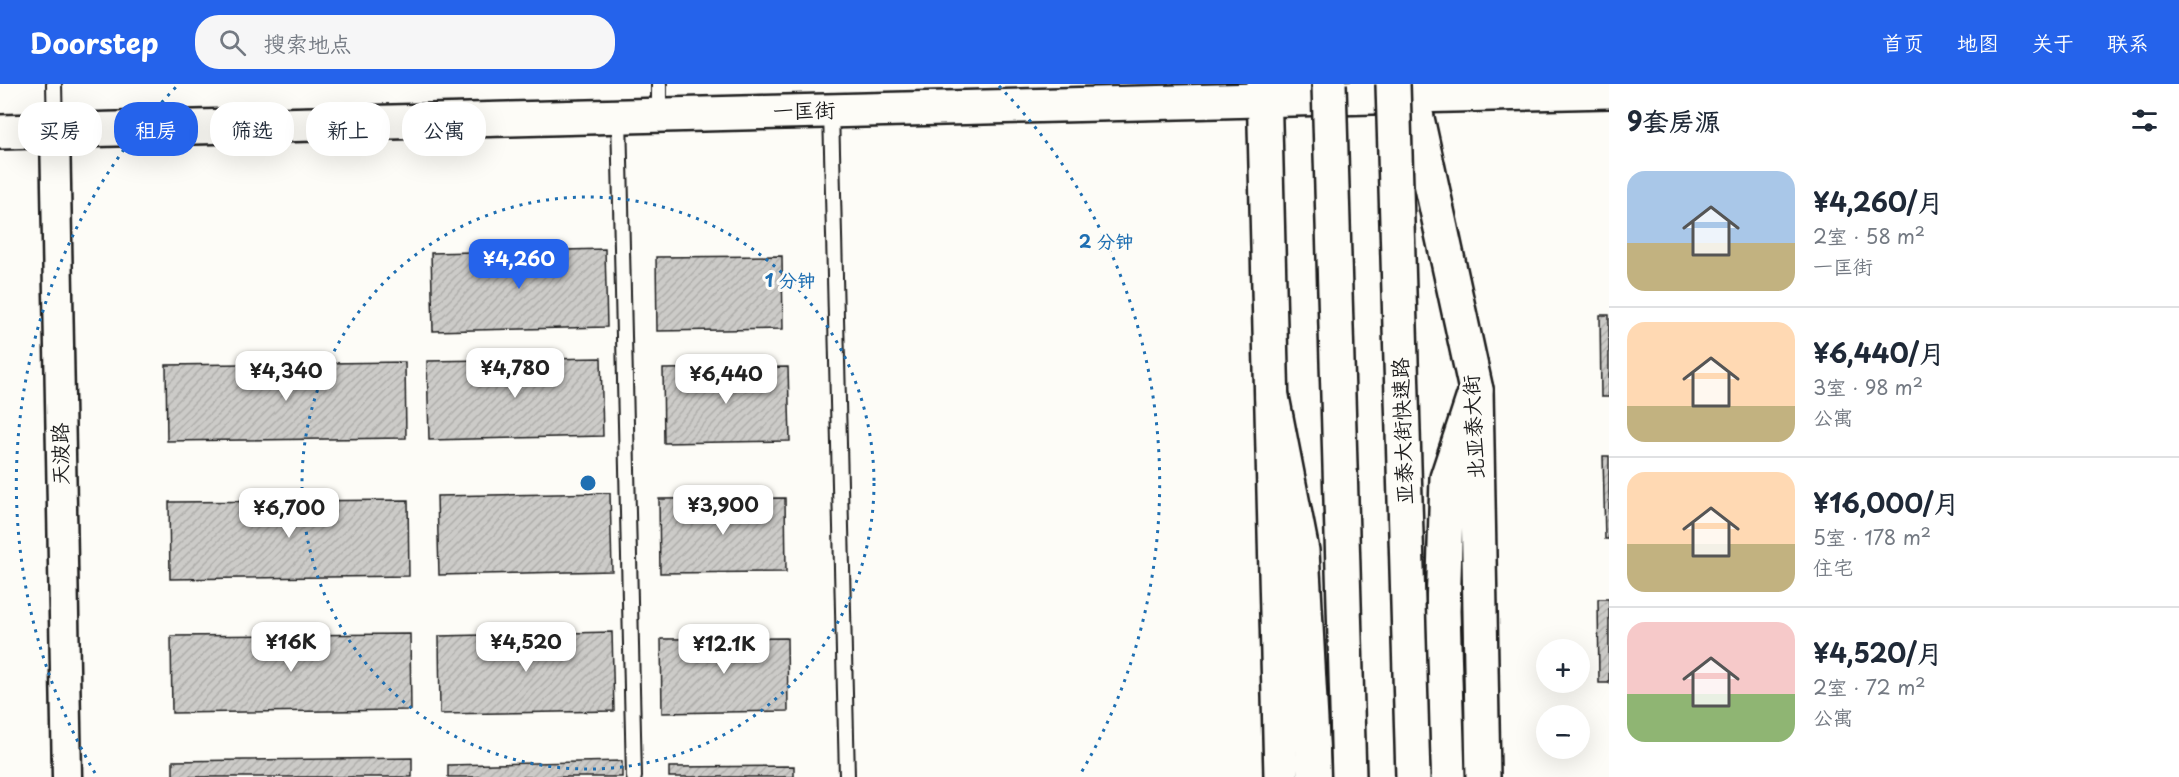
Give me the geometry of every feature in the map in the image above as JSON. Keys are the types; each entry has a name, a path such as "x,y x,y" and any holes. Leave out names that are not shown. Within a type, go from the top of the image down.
{"main road":[{"path":"1329,84 1349,777"},
{"name":"一匡街","path":"102,130 619,115 659,99 831,110 1158,101 1264,92 1406,88 1609,91"},
{"name":"北亚泰大街","path":"1406,88 1476,390 1483,777"},
{"name":"亚泰大街快速路","path":"1406,88 1413,777"},
{"path":"1264,92 1281,777"},
{"name":"一匡街","path":"0,132 18,132"},
{"path":"1448,777 1443,610 1447,478 1476,390"},
{"path":"1272,397 1302,551 1314,777"}],"street":[{"name":"天波路","path":"55,156 67,777"}],"lane":[{"path":"54,84 54,102"},
{"path":"831,110 848,777"},
{"path":"619,115 634,777"}],"building":[{"path":"605,249 607,327 433,331 431,253"},
{"path":"782,256 783,329 657,331 656,257"},
{"path":"1600,315 1609,315 1609,397 1601,397"},
{"path":"601,358 603,436 429,440 427,361"},
{"path":"405,362 406,438 167,441 166,365"},
{"path":"788,367 790,441 664,443 663,369"},
{"path":"1603,456 1609,456 1609,539 1605,539"},
{"path":"610,493 612,571 439,575 437,496"},
{"path":"785,498 786,572 660,573 659,499"},
{"path":"408,500 409,576 170,579 169,502"},
{"path":"1598,599 1609,599 1609,683 1599,683"},
{"path":"612,632 614,711 440,714 439,636"},
{"path":"410,634 411,710 172,713 171,636"},
{"path":"787,638 788,711 662,713 661,639"},
{"path":"412,758 412,777 173,777 173,761"},
{"path":"622,761 622,777 448,777 448,765"},
{"path":"794,766 794,777 669,777 669,767"}]}
